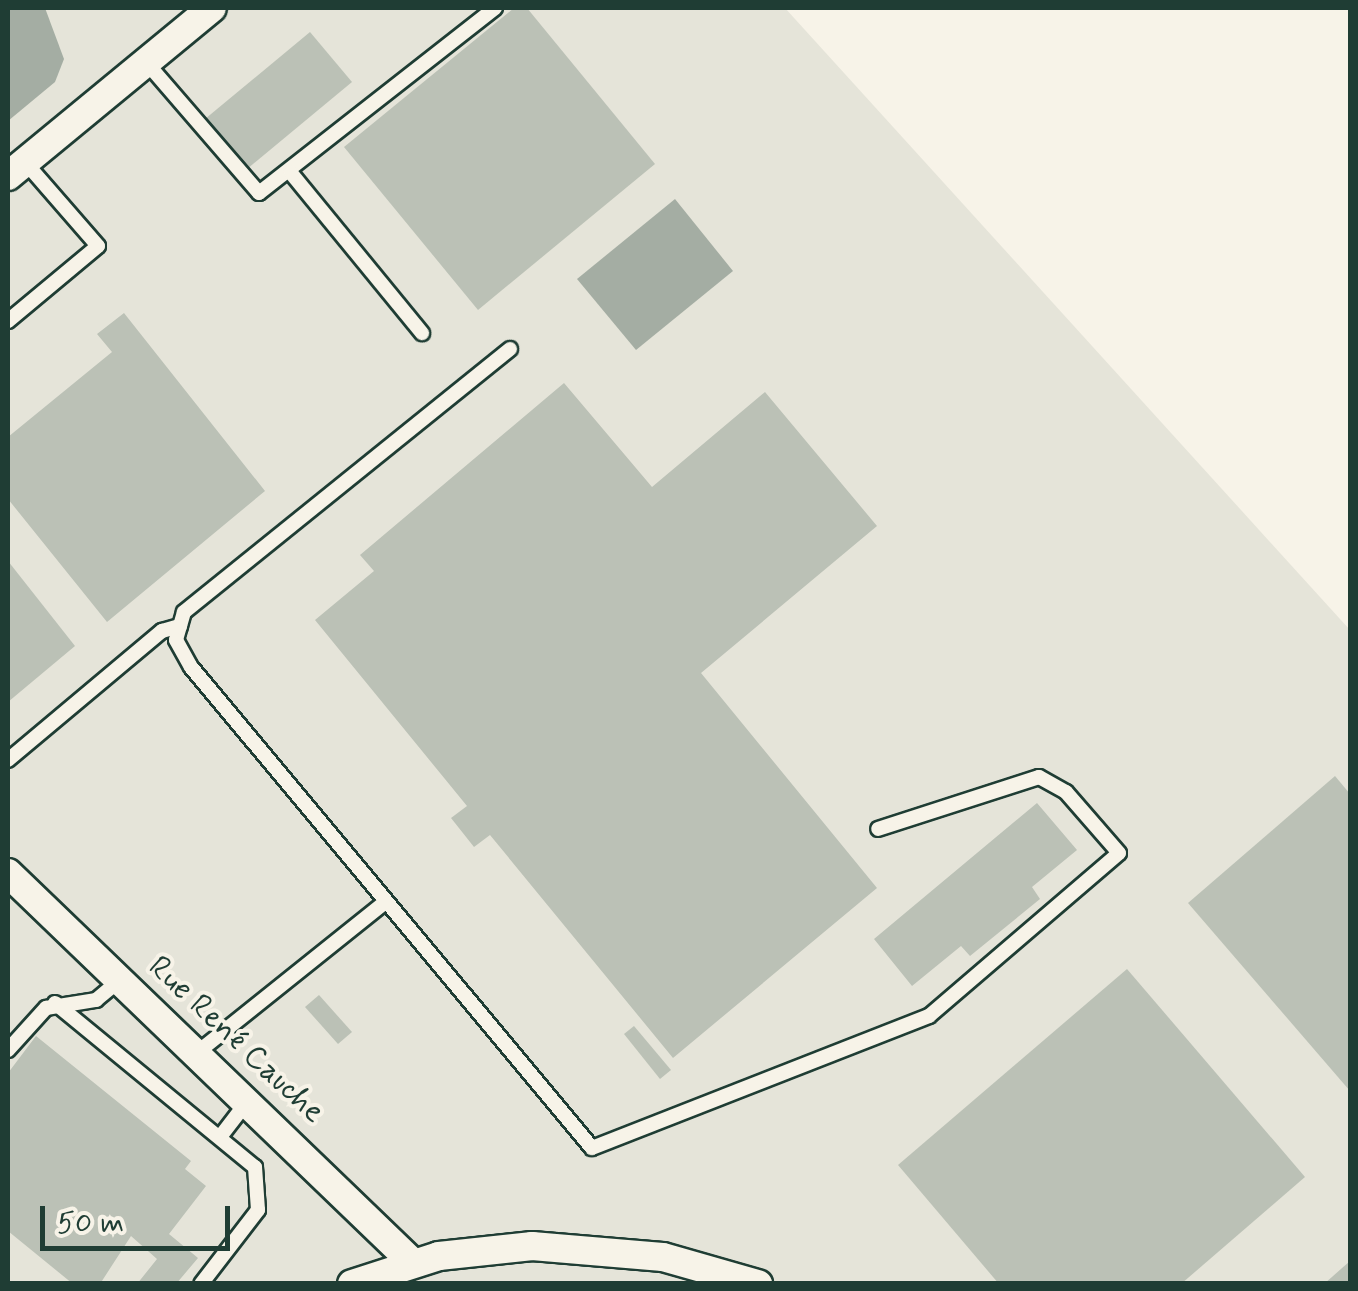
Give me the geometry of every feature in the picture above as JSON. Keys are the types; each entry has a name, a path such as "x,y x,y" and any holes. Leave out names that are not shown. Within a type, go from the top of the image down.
{"street":[{"path":"16,169 212,8"},
{"name":"Rue René Cauche","path":"8,873 250,1100 412,1262"},
{"path":"352,1284 412,1262 505,1248 595,1249 758,1284"}],"lane":[{"path":"146,62 248,188 270,190 495,8"},
{"path":"8,321 98,246 16,169"},
{"path":"291,173 422,333"},
{"path":"510,349 184,612 176,640 190,667 592,1148 930,1016 1120,854 1066,792 1039,776 878,829"},
{"path":"8,760 162,631 180,626"},
{"path":"198,1052 385,902"},
{"path":"8,1050 55,1003 96,1000 120,980"},
{"path":"55,1003 255,1167 262,1199 201,1284"},
{"path":"220,1137 250,1100"}],"shaded area":[{"path":"8,8 785,8 1350,630 1350,1283 8,1284"},
{"path":"8,8 45,8 64,59 55,82 8,121"},
{"path":"675,199 733,271 636,350 577,279"}],"building":[{"path":"514,8 527,8 655,164 478,310 344,147"},
{"path":"310,32 352,82 247,169 205,119"},
{"path":"124,313 265,491 107,622 8,499 8,437 112,352 97,334"},
{"path":"564,383 652,487 765,392 877,526 701,673 877,888 673,1058 490,835 474,847 451,818 467,806 315,620 374,571 360,555"},
{"path":"8,561 75,646 8,702"},
{"path":"1335,776 1350,794 1350,1091 1188,903"},
{"path":"1037,803 1077,850 1032,887 1040,899 970,956 961,946 912,986 874,939"},
{"path":"1127,969 1305,1177 1181,1284 999,1284 898,1165"},
{"path":"319,995 352,1032 338,1044 305,1007"},
{"path":"634,1026 671,1070 660,1079 624,1034"},
{"path":"36,1036 191,1161 185,1169 206,1186 169,1234 198,1258 176,1284 137,1284 157,1259 131,1236 100,1284 73,1284 8,1231 8,1073"},
{"path":"1350,1261 1350,1284 1324,1284"}]}
